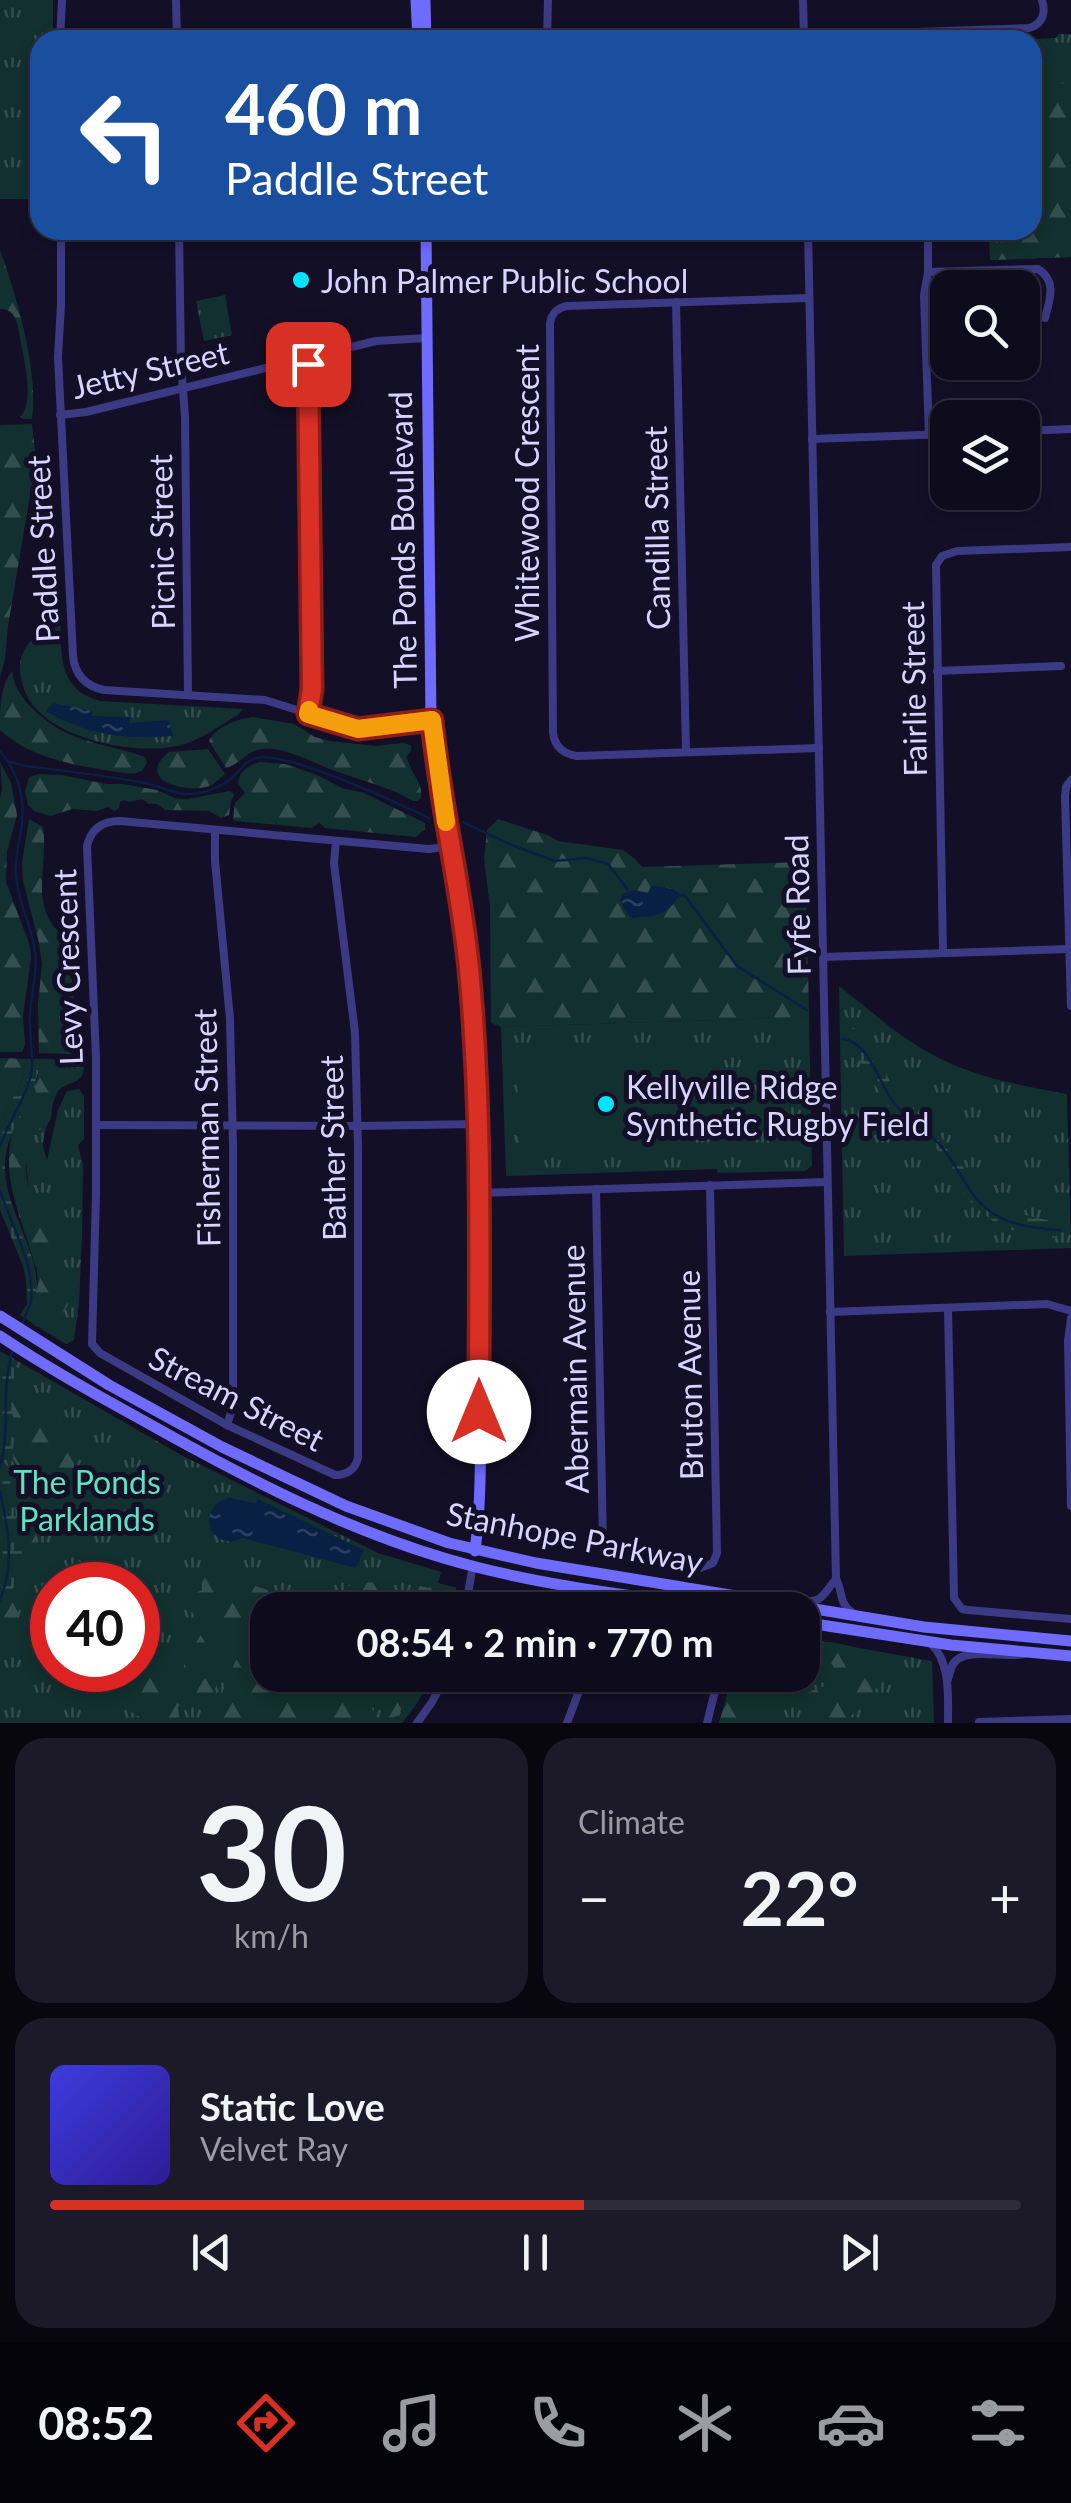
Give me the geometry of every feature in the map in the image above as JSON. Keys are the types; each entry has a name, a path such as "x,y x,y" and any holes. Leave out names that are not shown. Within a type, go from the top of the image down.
{"main road":[{"path":"416,0 418,30"},
{"path":"426,0 426,30"},
{"name":"The Ponds Boulevard","path":"426,240 432,720 436,766 462,903 478,1124 479,1485 475,1551"},
{"name":"Stanhope Parkway","path":"0,1316 109,1385 222,1448 363,1513 475,1551 710,1592"},
{"name":"Stanhope Parkway","path":"0,1336 207,1456 396,1543 473,1566 615,1592"},
{"name":"Stanhope Parkway","path":"820,1610 956,1631 1071,1642"},
{"path":"820,1625 929,1642 1071,1656"}],"street":[{"path":"60,30 62,0"},
{"path":"176,0 177,30"},
{"path":"547,30 548,0"},
{"path":"803,0 804,30"},
{"path":"984,30 1029,28 1039,23 1042,0"},
{"path":"60,415 61,240"},
{"name":"Picnic Street","path":"178,240 188,695"},
{"name":"Fyfe Road","path":"808,240 836,1579"},
{"path":"812,440 929,435 924,295 928,240"},
{"path":"928,272 1038,269 1051,284 1045,318"},
{"name":"Whitewood Crescent","path":"686,752 577,756 560,750 552,733 550,318 556,310 568,306 809,298"},
{"name":"Candilla Street","path":"676,302 686,752"},
{"name":"Jetty Street","path":"60,415 78,414 376,341 427,338"},
{"path":"306,358 310,382 312,670 308,714"},
{"name":"Paddle Street","path":"60,415 73,656 76,670 85,682 104,690 265,700 358,729 432,720"},
{"path":"1040,431 1071,430"},
{"name":"Fairlie Street","path":"943,953 935,571 942,556 956,551 1071,546"},
{"path":"937,670 1061,666"},
{"path":"686,752 818,748"},
{"path":"1071,780 1065,796 1071,1006"},
{"name":"Levy Crescent","path":"92,1344 96,1125 89,838 97,827 114,821 428,849 451,846"},
{"name":"Fisherman Street","path":"215,830 229,1006 233,1126 233,1406 227,1425"},
{"name":"Bather Street","path":"336,841 334,862 354,1015 358,1126 358,1457"},
{"path":"823,957 1068,948"},
{"path":"96,1125 478,1124"},
{"path":"480,1192 828,1182"},
{"name":"Bruton Avenue","path":"605,1548 617,1554 700,1568 716,1559 710,1185"},
{"name":"Abermain Avenue","path":"596,1189 605,1548"},
{"path":"830,1312 1047,1304 1071,1310"},
{"path":"948,1308 954,1592 958,1604 968,1610 1071,1619"},
{"path":"1071,1318 1071,1506"},
{"name":"Stream Street","path":"92,1344 100,1353 158,1388 335,1475 350,1471 358,1457"},
{"name":"The Ponds Boulevard","path":"469,1592 475,1551"},
{"path":"820,1599 828,1594 836,1579 843,1603 863,1617"},
{"path":"929,1642 942,1656 948,1723"},
{"path":"947,1682 951,1667 962,1656 1019,1656 1030,1652"},
{"path":"420,1722 437,1692"},
{"path":"568,1723 579,1692"},
{"path":"707,1723 715,1692"},
{"path":"979,1722 1071,1719"}],"green space":[{"path":"0,0 53,0 53,30 30,30 30,199 0,199"},
{"path":"1058,34 1071,34 1071,257 990,260 989,240 1042,240 1042,39 1056,38"},
{"path":"1042,75 1046,75 1049,84 1071,83 1071,257 990,260 990,249 1009,240 1042,240"},
{"path":"0,250 29,356 32,419 20,417 27,399 27,374 16,319 0,309"},
{"path":"225,295 232,335 204,341 196,301"},
{"path":"32,424 36,460 0,677 0,425"},
{"path":"60,621 65,670 69,680 86,696 100,701 243,709 208,733 177,746 112,745 66,730 32,704 20,671 23,653 32,639"},
{"path":"12,671 23,697 48,722 74,736 145,757 143,769 128,774 76,765 49,758 11,739 0,730 0,722 3,691"},
{"path":"253,717 294,724 330,741 411,745 406,757 420,785 421,798 413,801 281,750 256,750 226,768 209,741 222,727"},
{"path":"208,749 225,774 212,785 179,787 161,778 157,771 169,752"},
{"path":"0,762 11,783 17,815 7,852 6,882 31,958 22,1052 0,1052"},
{"path":"259,762 285,764 364,793 425,823 425,829 416,837 325,828 319,823 312,828 235,821 235,803 245,793 238,783 240,775"},
{"path":"39,774 157,790 175,798 230,791 235,795 229,815 221,818 209,811 165,810 142,799 124,800 115,811 108,807 97,811 72,809 51,816 28,805 25,792 29,777"},
{"path":"29,819 43,827 43,898 52,924 62,935 62,963 72,980 75,1039 74,1052 70,1054 39,1053 42,964 22,863"},
{"path":"498,819 558,841 623,850 642,867 806,862 809,1017 501,1027 491,1023 490,906 484,859 487,830"},
{"path":"839,986 908,1040 949,1063 998,1080 1067,1094 1071,1248 844,1256"},
{"path":"809,1017 812,1166 805,1171 718,1173 717,1169 506,1176 501,1027"},
{"path":"852,1027 865,1049 881,1064 900,1100 941,1137 985,1197 1003,1210 1047,1220 1047,1215 1051,1215 1061,1224 1061,1231 1054,1238 1036,1240 997,1224 967,1198 937,1149 888,1106 845,1037 846,1030"},
{"name":"Kellyville Ridge Synthetic Rugby Field","path":"691,1050 694,1152 520,1158 516,1056"},
{"path":"0,1058 27,1059 21,1083 0,1122"},
{"path":"27,1059 40,1059 38,1073 11,1136 5,1176 35,1269 32,1323 20,1315 27,1304 26,1280 0,1210 0,1122 21,1083"},
{"path":"40,1059 76,1060 84,1065 78,1080 56,1094 43,1145 47,1160 58,1110 67,1091 79,1089 84,1096 84,1139 78,1145 83,1165 79,1303 74,1340 66,1344 32,1323 38,1282 21,1110 38,1077"},
{"path":"40,1059 58,1060 60,1088 53,1098 51,1119 45,1128 34,1132 28,1146 27,1176 35,1206 59,1245 52,1259 57,1270 49,1283 67,1283 70,1298 59,1316 37,1327 32,1323 33,1311 43,1273 35,1266 14,1198 9,1166 13,1128 22,1110 36,1097"},
{"name":"The Ponds Parklands","path":"0,1351 181,1455 378,1553 441,1572 438,1583 456,1588 455,1592 250,1592 250,1692 423,1692 402,1723 0,1723"},
{"path":"2,1353 17,1362 12,1409 14,1463 0,1449"},
{"path":"26,1396 44,1411 77,1423 83,1430 72,1477 53,1487 36,1486 14,1458 10,1404"},
{"path":"0,1458 13,1472 8,1492 15,1507 22,1564 0,1617 3,1550"},
{"path":"15,1479 25,1487 36,1505 35,1562 30,1562 30,1591 0,1648 0,1617 17,1585 23,1560 6,1485"},
{"path":"201,1568 215,1568 227,1584 242,1582 271,1591 291,1592 250,1592 250,1623 227,1659 219,1653 212,1634 189,1609 190,1596 202,1590"},
{"path":"391,1582 392,1586 389,1592 341,1592 363,1583"},
{"path":"437,1583 456,1588 455,1592 416,1590 420,1586 429,1588"},
{"path":"195,1631 203,1639 213,1658 217,1681 213,1696 202,1709 185,1701 178,1707 180,1723 154,1721 134,1713 127,1707 123,1692 160,1692 160,1672 161,1678 177,1680 184,1667 183,1646 188,1632"},
{"path":"250,1639 250,1692 360,1692 378,1723 220,1723 218,1711 225,1686"},
{"path":"820,1641 932,1661 934,1723 719,1723 728,1692 820,1692"},
{"path":"830,1642 865,1653 874,1665 878,1687 844,1720 822,1723 807,1718 799,1709 809,1693 820,1692 820,1688 834,1682 835,1668 825,1651"},
{"path":"369,1692 404,1692 400,1715 391,1718 383,1714"},
{"path":"728,1692 775,1692 762,1723 719,1723"}],"water":[{"path":"53,703 93,711 92,716 130,717 130,723 169,720 173,736 140,737 92,731 46,711"},
{"path":"651,886 671,888 680,895 660,914 632,918 620,899 634,890 648,893"},
{"path":"228,1498 256,1503 258,1499 364,1550 356,1568 243,1538 221,1539 211,1530 210,1515 214,1506"}],"waterway":[{"path":"0,751 12,769 22,798 16,876 36,960 30,1013 30,1078 0,1147"},
{"path":"10,762 140,782 190,794 223,784 253,759 271,758 343,780 429,818"},
{"path":"463,822 555,861 586,858 608,864 628,890"},
{"path":"680,895 685,896 737,966 807,1010"},
{"path":"842,1039 851,1041 866,1055 894,1103 940,1145 983,1206 1016,1223 1060,1230"},
{"path":"0,1190 30,1274 31,1301 22,1324"},
{"path":"0,1467 13,1350"},
{"path":"0,1491 9,1559 0,1600"}],"slow traffic":[{"path":"309,710 308,714 358,729 432,720 446,822"}],"place":[{"name":"John Palmer Public School","path":"301,280"},
{"name":"Kellyville Ridge Synthetic Rugby Field","path":"606,1104"}],"route":[{"path":"308,364 312,698 308,714 358,729 432,720 436,766 462,903 472,1002 480,1158 479,1412"}]}
